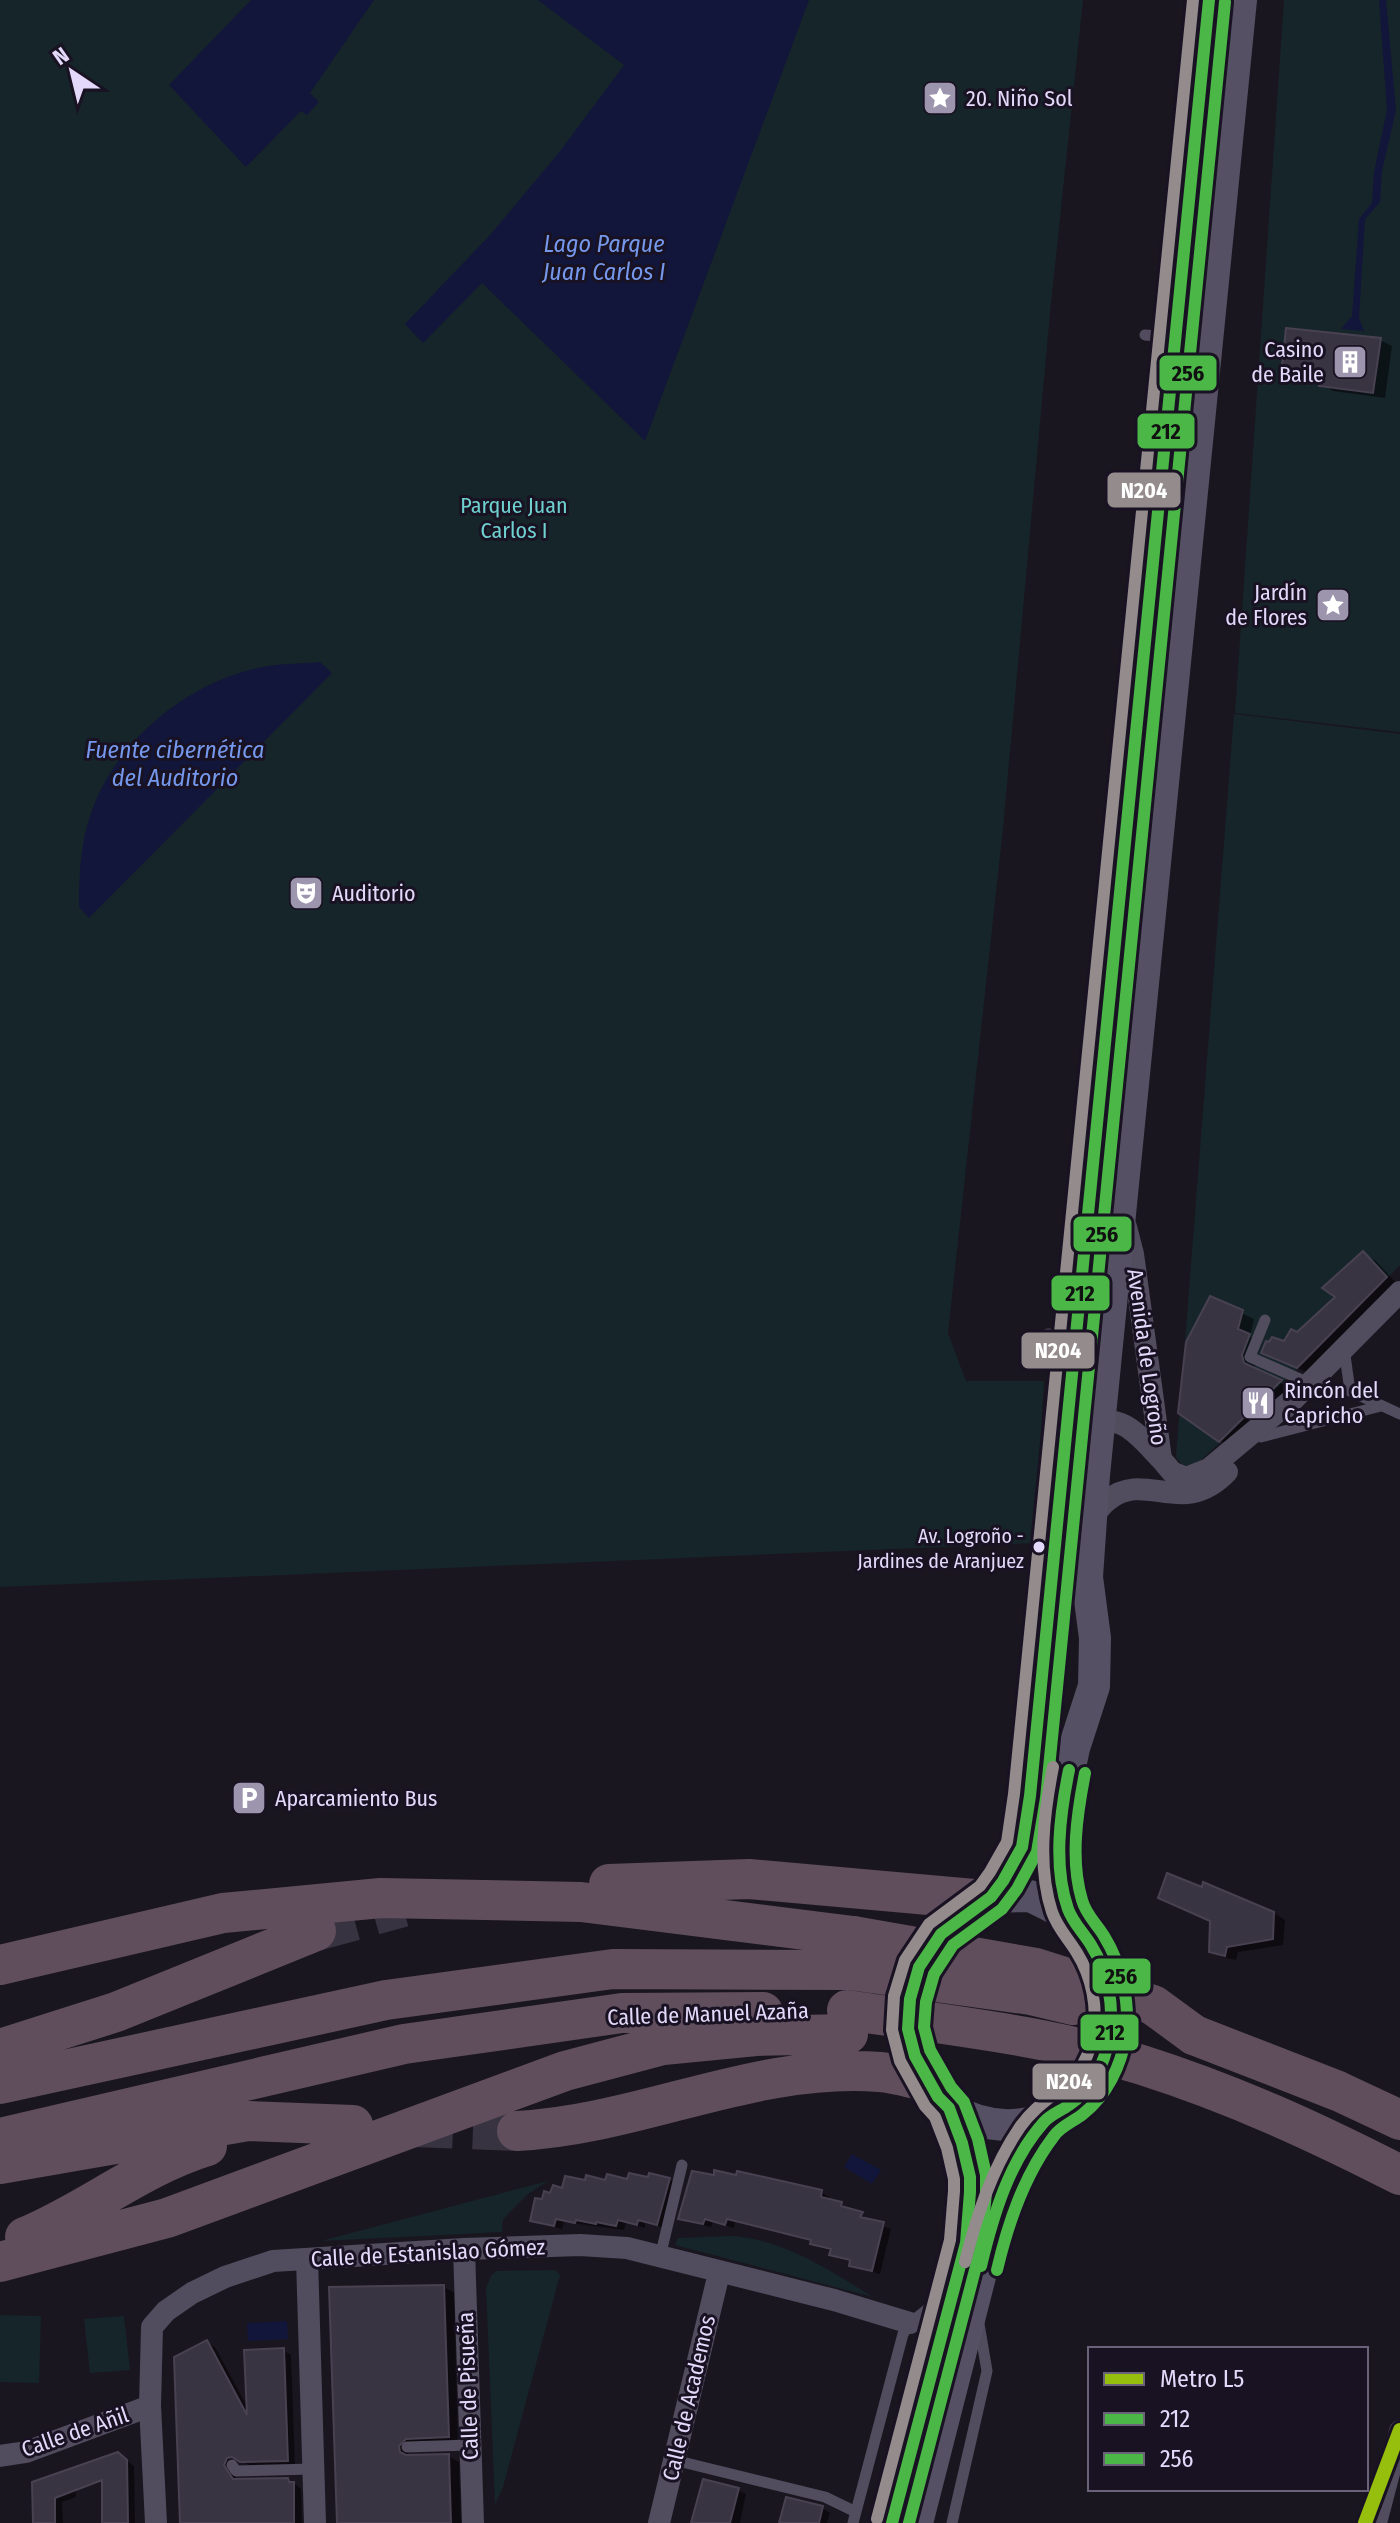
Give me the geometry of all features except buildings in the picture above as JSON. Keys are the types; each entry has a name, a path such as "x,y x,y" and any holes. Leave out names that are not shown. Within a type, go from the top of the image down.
{"highway":[{"path":"609,1884 749,1879 988,1898"},
{"path":"0,1965 223,1913 381,1898 581,1902 851,1953 1036,1968 1153,2005 1194,2035 1338,2091 1400,2120"},
{"path":"0,2049 116,2012 316,1931"},
{"name":"Calle de Manuel Azaña","path":"0,2084 386,2000 613,1969 851,1953"},
{"path":"0,2026 44,2021 106,2007 116,2012"},
{"name":"Calle de Manuel Azaña","path":"0,2138 404,2044 622,2013 848,2022 1022,2035 1139,2064 1250,2102 1400,2175"},
{"path":"0,2262 167,2218 372,2140 579,2067 663,2045 756,2036 848,2022 1132,2084 1240,2122 1400,2192"},
{"path":"517,2131 579,2125 741,2085 794,2076 882,2072 939,2095"},
{"path":"0,2164 248,2121 353,2125"},
{"path":"0,2247 58,2223 131,2179 186,2152 250,2133 308,2123"}],"main road":[{"path":"917,2523 964,2293 970,2177 962,2143 939,2095 915,2056 908,2029 910,1999 919,1967 941,1934 988,1898 1003,1881 1022,1847 1028,1809 1065,1444 1061,1335 1160,336 1209,0"},
{"name":"Avenida de Logroño","path":"1072,1921 1062,1879 1065,1791 1074,1748 1094,1686 1095,1638 1087,1577 1091,1519 1241,0"},
{"path":"939,2095 992,2126 1047,2119 1072,2103 1099,2072 1110,2038 1111,2003 1102,1971 1092,1946 1072,1921 1030,1896 988,1898"},
{"path":"892,2523 964,2293 1003,2190 1047,2119"}],"street":[{"name":"Avenida de Logroño","path":"1122,1207 1133,1254 1161,1459"},
{"path":"1091,1519 1108,1500 1126,1491 1145,1489 1178,1495 1197,1492 1218,1481 1302,1390 1400,1292"},
{"name":"Avenida de Logroño","path":"1100,1420 1115,1419 1139,1436 1172,1472 1186,1478 1209,1469 1302,1390"},
{"path":"1065,1444 1083,1427 1100,1420"},
{"name":"Calle de Estanislao Gómez","path":"156,2523 150,2406 152,2327 166,2311 192,2293 225,2277 273,2261 464,2249 580,2245 627,2248 834,2300 910,2323"},
{"name":"Calle de Pisueña","path":"464,2249 473,2523"},
{"path":"307,2259 315,2523"},
{"name":"Calle de Academos","path":"659,2523 719,2273"},
{"name":"Calle de Añil","path":"0,2456 26,2452 150,2406"},
{"path":"1376,2523 1400,2431"}],"lane":[{"path":"1265,1320 1250,1357 1302,1390"},
{"path":"1344,1348 1350,1391 1400,1414"},
{"path":"1261,1437 1381,1406"},
{"path":"660,2257 682,2165"},
{"path":"674,2460 825,2497 854,2517 899,2345 910,2323 964,2293 987,2371 952,2523"},
{"path":"407,2447 470,2445"},
{"path":"232,2465 236,2471 313,2469"}],"green space":[{"name":"Parque Juan Carlos I","path":"0,0 1083,0 1050,313 1003,828 948,1333 966,1381 1044,1381 1034,1543 0,1587"},
{"path":"1284,0 1400,0 1400,732 1235,713"},
{"path":"1234,714 1400,734 1400,1265 1195,1466 1183,1466 1176,1457"},
{"path":"548,2181 528,2194 503,2219 502,2232 321,2241"},
{"path":"734,2236 789,2250 873,2297 675,2245 678,2238"},
{"path":"555,2270 560,2275 503,2487 495,2504 486,2288 496,2271"},
{"path":"0,2315 41,2316 39,2383 0,2382"},
{"path":"124,2316 130,2370 90,2373 84,2319"}],"water":[{"path":"251,0 374,0 310,93 319,102 307,115 301,111 246,167 169,85"},
{"name":"Lago Parque Juan Carlos I","path":"538,0 809,0 645,441 482,283 423,343 405,324 490,235 561,150 624,65"},
{"path":"1379,0 1386,0 1396,110 1382,171 1380,202 1365,219 1359,318 1364,331 1341,329 1352,316 1359,219 1372,203 1374,172 1387,110"},
{"name":"Fuente cibernética del Auditorio","path":"320,662 332,673 89,918 79,907 81,861 87,827 101,789 134,741 179,703 231,676 266,666"},
{"path":"852,2154 881,2170 872,2184 844,2167"},
{"path":"287,2321 288,2339 248,2341 247,2323"}],"tunnel":[{"path":"316,1931 403,1907"},
{"path":"413,2127 517,2131"}],"metro line":[{"name":"L5","path":"1365,2523 1400,2430"}],"transit line":[{"name":"N204","path":"877,2519 950,2240 954,2191 947,2148 935,2117 925,2106 900,2061 892,2030 894,1996 905,1960 929,1924 980,1886 1007,1842 1193,0"},
{"name":"212","path":"892,2523 966,2243 970,2192 970,2177 962,2143 949,2108 938,2097 915,2056 908,2029 910,1999 919,1967 941,1934 991,1897 1003,1881 1022,1847 1030,1796 1209,0"},
{"name":"256","path":"909,2523 981,2247 986,2192 986,2175 978,2139 964,2102 951,2087 930,2050 924,2027 926,2002 934,1974 953,1945 1002,1909 1017,1889 1037,1852 1046,1798 1225,2"},
{"name":"N204","path":"965,2262 986,2192 1010,2143 1030,2115 1073,2078 1088,2053 1093,2035 1095,2014 1090,1982 1082,1962 1054,1918 1047,1894 1043,1858 1053,1767"},
{"name":"212","path":"981,2266 997,2209 1021,2154 1044,2122 1077,2099 1090,2084 1100,2067 1109,2038 1111,2014 1106,1978 1097,1955 1070,1914 1063,1892 1059,1858 1069,1770"},
{"name":"256","path":"997,2270 1012,2217 1034,2167 1057,2133 1092,2106 1106,2089 1117,2069 1126,2036 1126,1997 1120,1971 1110,1947 1086,1910 1078,1885 1076,1837 1085,1773"}],"place":[{"name":"20. Niño Sol","path":"940,98"},
{"name":"Casino de Baile","path":"1350,362"},
{"name":"Jardín de Flores","path":"1333,605"},
{"name":"Auditorio","path":"306,893"},
{"name":"Rincón del Capricho","path":"1258,1403"},
{"name":"Av. Logroño - Jardines de Aranjuez","path":"1039,1547"},
{"name":"Aparcamiento Bus","path":"249,1798"}]}
